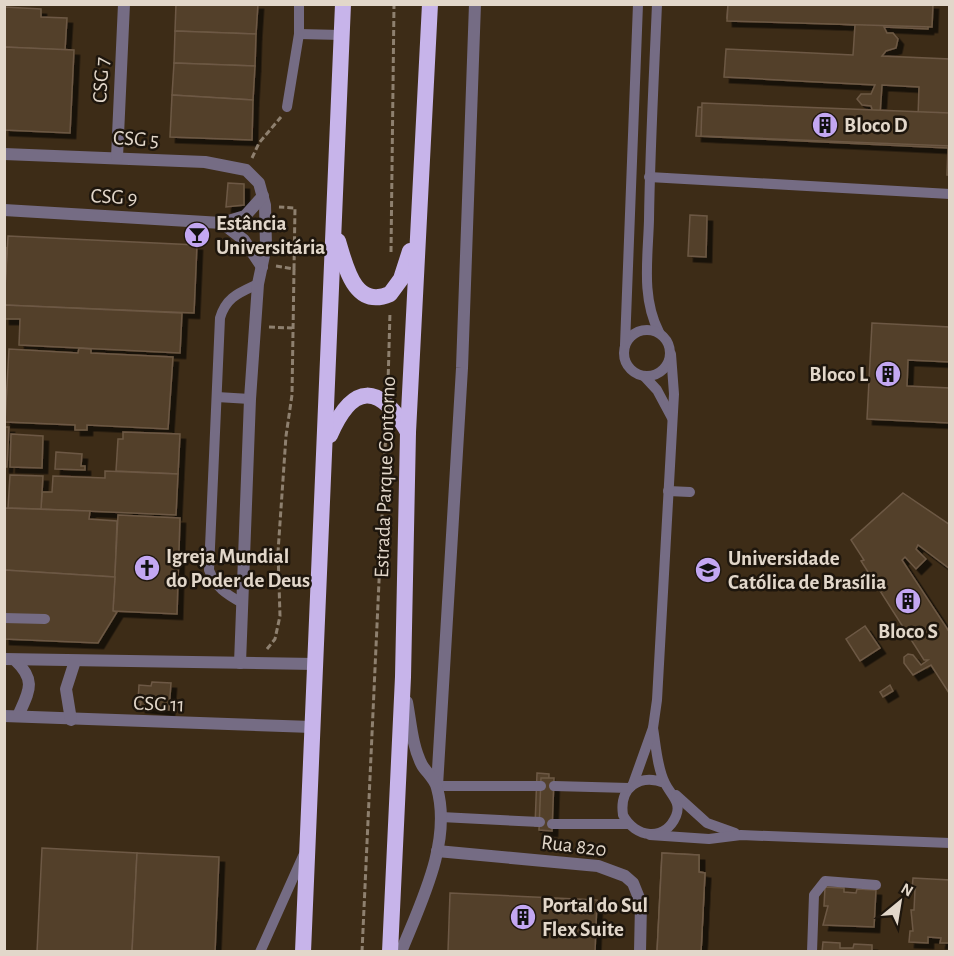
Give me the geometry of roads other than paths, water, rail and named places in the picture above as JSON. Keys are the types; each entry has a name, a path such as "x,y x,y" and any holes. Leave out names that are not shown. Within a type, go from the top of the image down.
{"highway":[{"path":"303,951 343,4"},
{"name":"Estrada Parque Contorno","path":"390,951 403,677 408,432 430,4"},
{"path":"334,229 349,275 359,292 370,298 390,294 401,279 417,231"},
{"path":"325,446 340,412 353,400 364,396 375,396 387,403 408,432"}],"street":[{"name":"CSG 7","path":"117,158 124,4"},
{"path":"401,951 437,851 441,818 437,786 462,368 475,4"},
{"name":"CSG 5","path":"4,154 205,162 246,170 262,195"},
{"path":"240,663 250,399 258,284 262,263 262,195"},
{"name":"CSG 9","path":"4,210 222,223 245,216 262,195"},
{"path":"222,223 244,240 262,263"},
{"path":"10,659 315,664"},
{"path":"10,659 27,671 30,679 18,716"},
{"path":"71,720 66,689 75,661"},
{"path":"403,677 414,743 422,764 437,786"},
{"name":"CSG 11","path":"4,716 312,727"},
{"name":"Rua 820","path":"437,851 597,866 626,876 633,883 641,903 640,951"}],"lane":[{"path":"287,107 299,34 299,4"},
{"path":"638,4 624,359 632,370 644,376 657,390 672,418"},
{"path":"657,4 649,177 648,304 659,332 668,341 671,354 672,418 653,728 665,783 707,823 741,835"},
{"path":"299,34 341,35"},
{"path":"649,177 945,194 950,202"},
{"path":"242,603 222,592 214,582 209,570 217,397 223,307 231,297 258,284"},
{"path":"625,345 633,334 645,329 659,332"},
{"path":"644,376 657,374 667,366 671,354"},
{"path":"217,397 250,399"},
{"path":"668,491 690,492"},
{"path":"4,618 45,619"},
{"path":"653,728 621,806 628,824 637,832 709,839 741,835 950,843"},
{"path":"554,786 631,786 643,779 654,779 665,783"},
{"path":"437,786 541,786"},
{"path":"650,835 668,829 677,814 675,795"},
{"path":"441,818 540,822"},
{"path":"552,824 628,824"},
{"path":"260,951 307,847"},
{"path":"812,951 814,895 818,887 825,881 876,885"}],"place":[{"name":"Bloco D","path":"825,125"},
{"name":"Estância Universitária","path":"197,235"},
{"name":"Bloco L","path":"888,374"},
{"name":"Igreja Mundial do Poder de Deus","path":"147,568"},
{"name":"Universidade Católica de Brasília","path":"708,570"},
{"name":"Bloco S","path":"908,601"},
{"name":"Portal do Sul Flex Suite","path":"523,917"}]}
